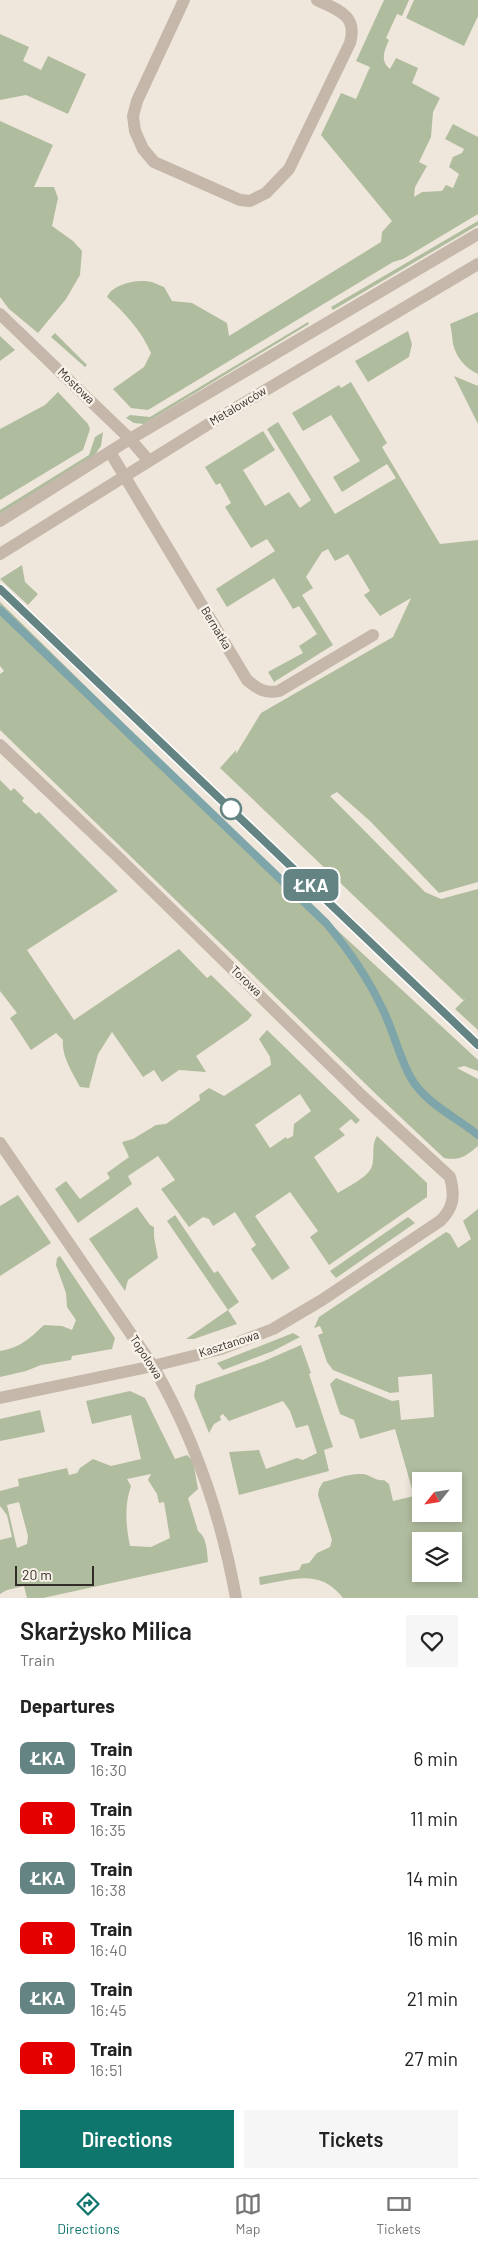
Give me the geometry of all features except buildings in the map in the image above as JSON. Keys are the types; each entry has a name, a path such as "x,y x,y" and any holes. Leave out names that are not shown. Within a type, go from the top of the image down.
{"street":[{"path":"184,0 137,101 133,116 135,131 143,149 154,162 240,200 250,201 273,188 289,170 354,32 349,18 339,10 317,0"},
{"name":"Metalowców","path":"0,521 130,439 478,234"},
{"name":"Metalowców","path":"0,554 149,461 478,264"},
{"name":"Mostowa","path":"0,314 130,439 149,461"},
{"name":"Bernatka","path":"110,452 247,680 257,688 268,693 279,691 373,635"},
{"name":"Torowa","path":"0,745 118,857 361,1095 450,1177 454,1191 453,1202 447,1215 432,1226"},
{"name":"Topolowa","path":"0,1142 153,1366 168,1394 195,1448 212,1495 231,1568 236,1598"},
{"name":"Kasztanowa","path":"0,1398 153,1366 221,1349 273,1330 322,1300 432,1226"}],"green space":[{"path":"384,0 409,0 402,16 397,14 386,38 389,40 384,52 385,63 390,69 396,58 418,68 412,83 440,98 433,112 431,137 419,162 427,166 415,187 414,197 422,192 442,191 446,185 453,188 459,174 449,167 453,157 462,153 464,149 445,139 453,124 478,137 478,214 403,259 393,262 148,410 131,408 113,389 144,367 151,353 132,322 107,297 113,289 135,281 147,281 157,284 164,287 172,301 192,303 227,323 229,336 381,242 382,232 392,221 321,135 341,93 356,99 370,67 356,61"},
{"path":"414,0 478,0 478,16 464,46 406,18"},
{"path":"0,34 29,47 23,61 41,70 48,56 86,74 68,114 26,95 0,100"},
{"path":"0,121 53,145 34,187 54,187 58,198 52,226 73,241 82,251 80,275 66,299 38,333 9,309 0,297"},
{"path":"478,221 478,225 333,310 331,307"},
{"path":"478,312 478,374 466,366 456,353 450,324"},
{"path":"308,322 309,324 144,424 134,423 126,418 130,415 150,417"},
{"path":"408,331 412,344 409,357 368,382 355,361"},
{"path":"55,333 87,365 85,367 51,337"},
{"path":"0,336 15,350 0,361"},
{"path":"454,376 478,386 478,424"},
{"path":"351,382 387,443 382,447 440,544 478,540 478,882 439,893 370,821 337,792 330,796 425,892 441,899 478,889 478,1030 455,1009 465,999 463,1000 220,768 236,750 236,754 261,713 393,637 411,598 380,616 364,595 370,591 348,554 335,561 328,549 322,552 306,577 313,588 302,595 333,645 274,682 268,672 303,653 299,646 317,634 299,606 293,609 274,578 227,607 216,589 275,551 267,539 251,548 225,507 231,503 220,483 216,485 205,467 263,431 275,450 243,470 265,506 289,492 300,508 311,500 267,429 278,422 335,514 396,478 387,464 342,492 333,477 360,461 331,415 303,431 292,413 339,385 341,388"},
{"path":"58,392 88,424 90,429 83,450 0,500 0,429 45,405"},
{"path":"103,432 101,446 94,456 0,514 0,510 89,455 95,437"},
{"path":"22,565 25,582 38,594 28,605 0,579"},
{"path":"0,602 286,883 478,1060 478,1071 464,1066 457,1068 478,1079 478,1146 470,1153 454,1159 444,1158 0,730 0,674 4,671 0,666"},
{"path":"0,780 11,791 14,788 24,798 22,801 36,814 39,812 118,891 27,950 74,1020 179,949 207,978 211,975 252,1015 248,1020 196,1056 206,1072 179,1070 162,1082 154,1070 143,1077 112,1032 98,1054 89,1088 80,1087 66,1058 63,1040 56,1033 31,1050 10,1018 17,1013 0,991"},
{"path":"267,1030 360,1120 356,1124 351,1119 339,1129 345,1135 314,1157 338,1193 362,1178 370,1170 373,1162 374,1143 377,1136 427,1183 427,1197 329,1265 310,1237 318,1231 290,1192 255,1216 290,1268 272,1280 251,1249 256,1245 235,1212 213,1226 209,1219 203,1217 189,1227 161,1189 175,1180 158,1156 128,1176 132,1184 78,1223 55,1189 66,1181 80,1199 110,1178 107,1173 129,1157 122,1142 133,1139 156,1125 166,1124 200,1100 199,1095 209,1088 224,1096 271,1065 270,1057 259,1039","holes":["300,1094 311,1111 294,1124 293,1136 287,1139 286,1137 270,1148 255,1125"]},
{"path":"18,1195 51,1243 0,1276 0,1206"},
{"path":"137,1207 150,1225 154,1227 158,1258 128,1280 125,1291 89,1239"},
{"path":"478,1209 478,1598 343,1598 325,1583 305,1578 260,1585 259,1577 299,1570 302,1564 309,1563 317,1553 330,1547 332,1540 318,1495 323,1482 348,1475 365,1474 378,1480 384,1480 389,1484 393,1501 412,1496 412,1522 462,1522 462,1472 412,1472 412,1489 395,1429 360,1439 354,1420 340,1414 330,1384 336,1378 392,1401 399,1400 401,1420 434,1417 432,1374 398,1377 399,1392 390,1393 333,1370 327,1362 318,1335 323,1333 320,1326 314,1328 319,1317 446,1232 450,1234 458,1248 471,1239 463,1221"},
{"path":"175,1215 214,1273 218,1271 239,1302 228,1310 167,1221"},
{"path":"408,1217 415,1223 336,1278 330,1271"},
{"path":"60,1256 115,1338 112,1349 72,1356 71,1360 41,1365 26,1371 0,1377 0,1351 19,1345 44,1325 62,1326 72,1330 76,1320 67,1307 66,1293 56,1265 57,1258"},
{"path":"228,1310 237,1324 194,1339 186,1339"},
{"path":"293,1333 300,1337 273,1351 223,1370 217,1363"},
{"path":"301,1345 333,1447 324,1450 329,1471 239,1495 229,1452 259,1450 266,1469 297,1458 303,1460 317,1453 308,1425 296,1428 290,1411 283,1401 229,1421 223,1414 220,1416 221,1420 214,1424 209,1433 194,1396 196,1385 262,1362"},
{"path":"130,1391 145,1398 175,1459 187,1455 193,1461 198,1489 188,1498 198,1531 205,1541 208,1562 43,1598 27,1598 24,1586 7,1590 0,1594 0,1540 12,1537 7,1515 0,1506 0,1491 19,1486 18,1479 67,1468 69,1475 77,1473 80,1468 93,1459 111,1466 141,1459 131,1415 92,1424 86,1401","holes":["151,1474 148,1480 157,1494 159,1503 164,1502 170,1538 151,1547 130,1546 126,1516 131,1486 127,1479","19,1502 28,1536 27,1544 17,1548 7,1505"]},
{"path":"40,1410 45,1432 0,1441 0,1419"}],"waterway":[{"path":"0,610 326,923 350,954 371,987 387,1018 407,1070 417,1087 424,1095 478,1135"}],"railway":[{"path":"0,589 478,1045"}],"train":[{"name":"ŁKA","path":"0,589 478,1045"}]}
